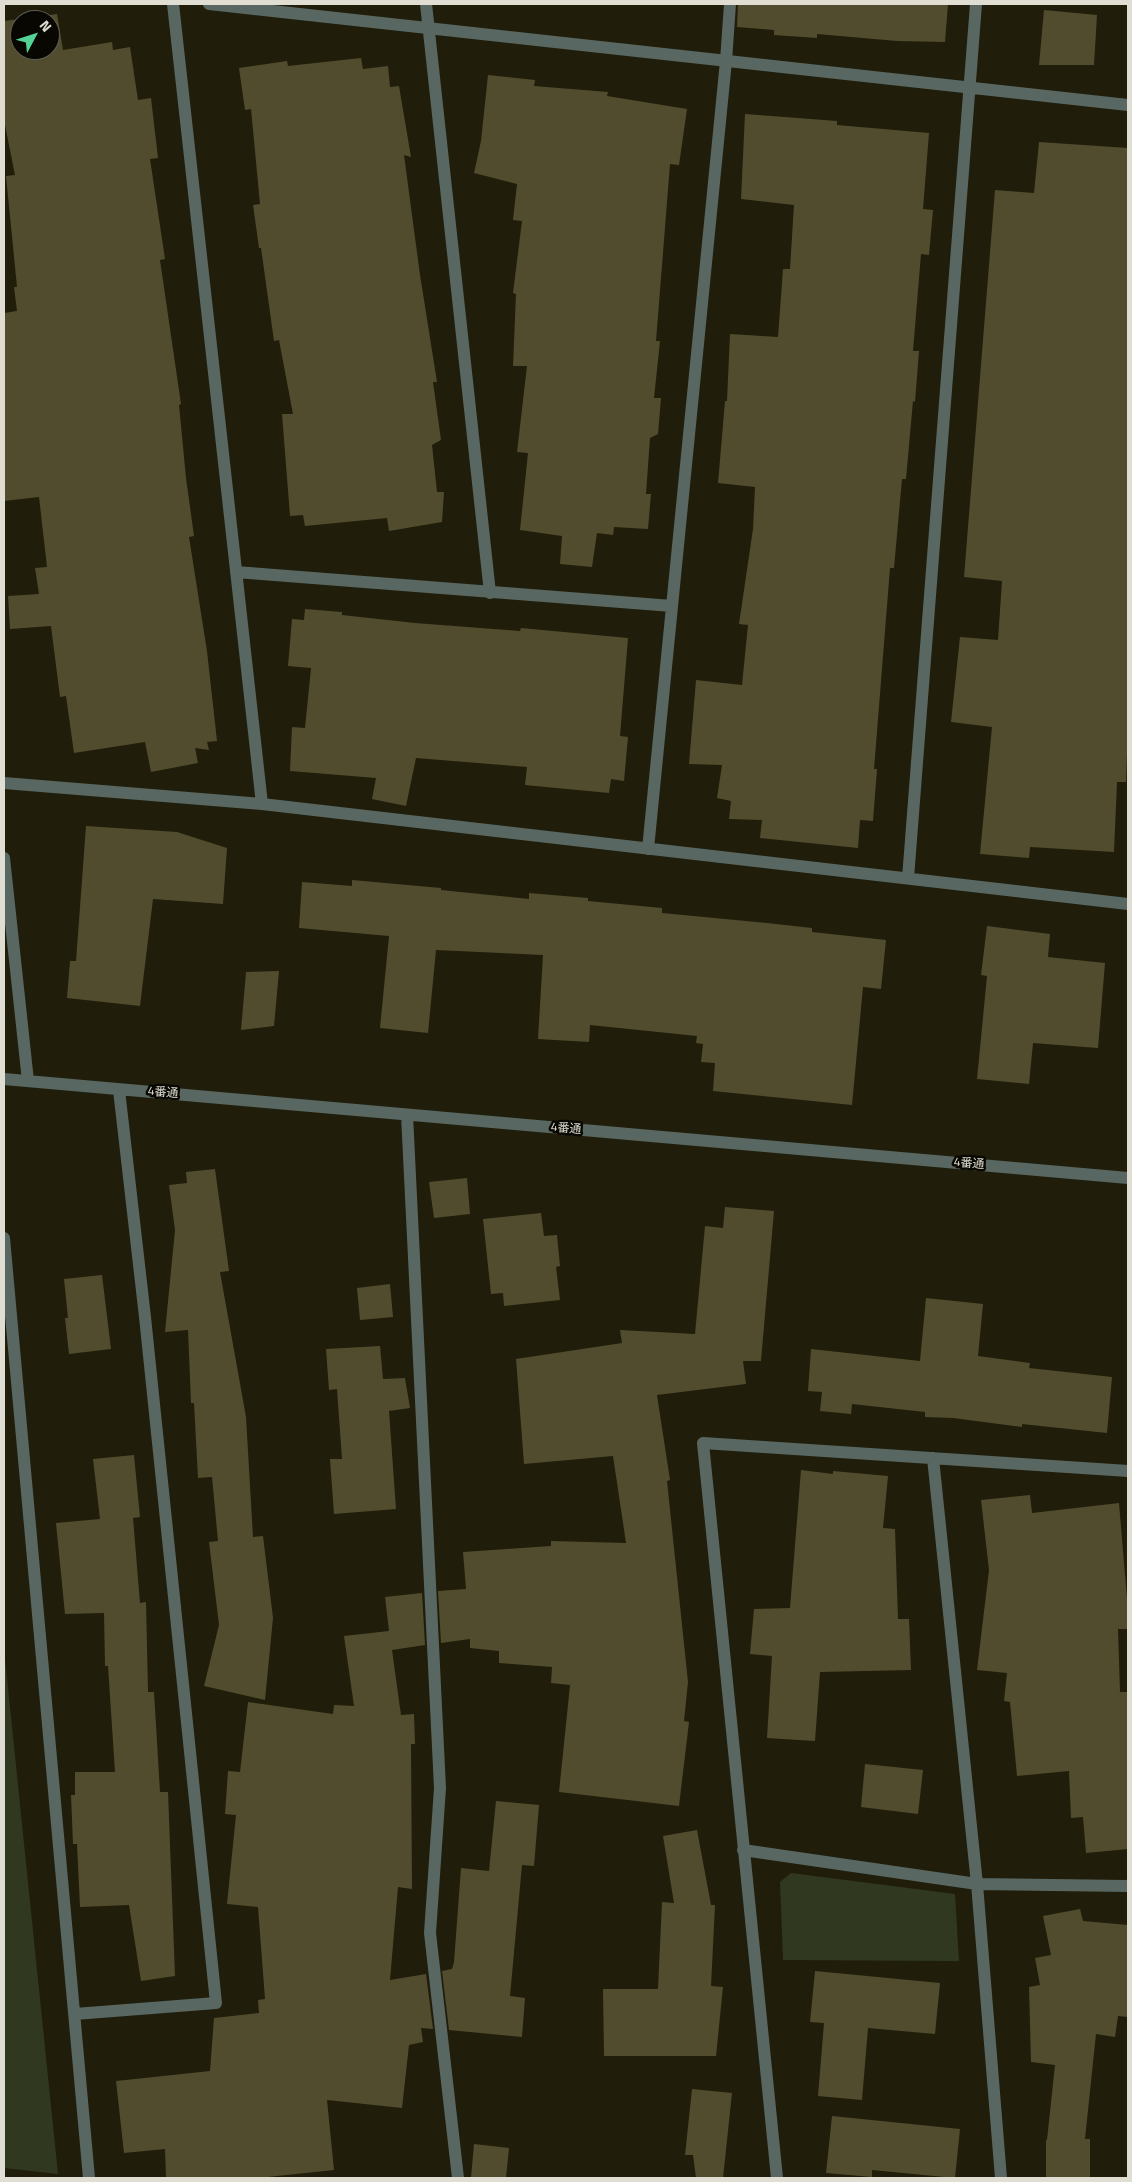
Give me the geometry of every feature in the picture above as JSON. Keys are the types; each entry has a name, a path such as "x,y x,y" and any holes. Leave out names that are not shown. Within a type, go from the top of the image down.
{"street":[{"path":"173,4 262,804"},
{"path":"209,4 1128,105"},
{"path":"426,4 490,593"},
{"path":"648,849 726,61 730,4"},
{"path":"908,878 976,4"},
{"path":"236,572 672,606"},
{"path":"4,783 262,804 1128,904"},
{"path":"4,858 28,1082"},
{"name":"4番通","path":"4,1079 1128,1178"},
{"path":"75,2014 216,2004 145,1317 119,1090"},
{"path":"407,1115 440,1788 430,1933 458,2178"},
{"path":"4,1238 89,2178"},
{"path":"777,2178 703,1443 1128,1471"},
{"path":"933,1458 977,1884 1001,2178"},
{"path":"743,1850 977,1884 1128,1886"}],"green space":[{"path":"4,1649 58,2174 4,2168"},
{"path":"791,1873 955,1894 959,1961 783,1960 780,1882"}],"building":[{"path":"738,4 948,4 945,42 897,41 817,34 817,38 774,35 774,30 737,27"},
{"path":"1044,10 1097,15 1094,65 1039,65"},
{"path":"10,20 10,60 60,60 60,32 63,50 112,42 113,50 130,47 138,100 151,98 158,158 150,159 165,259 160,260 181,404 179,405 186,478 194,536 189,537 207,651 217,741 207,742 209,750 195,748 198,763 151,772 145,742 74,753 66,696 60,697 51,626 10,629 8,596 39,594 35,568 47,567 39,497 4,501 4,313 17,311 14,287 17,287 6,176 15,175 4,120 4,21"},
{"path":"361,58 363,69 388,66 390,87 399,86 411,157 404,155 437,382 433,382 441,440 432,445 437,492 444,492 442,522 389,531 387,518 305,526 303,515 290,516 282,414 293,414 279,340 274,341 261,248 259,248 253,205 260,204 251,109 245,110 239,68 287,61 288,66"},
{"path":"488,75 535,80 534,86 608,92 607,96 687,109 679,165 670,164 656,341 660,341 654,398 661,398 658,434 650,438 646,494 651,494 648,529 614,527 613,535 597,533 592,567 560,564 562,536 520,530 528,453 517,452 527,366 513,366 516,294 513,293 522,221 513,220 517,184 474,173 481,141"},
{"path":"745,114 837,121 837,125 929,133 923,209 933,210 929,255 921,254 913,351 919,351 915,402 913,401 906,479 902,479 894,568 890,568 874,769 877,769 873,821 860,820 858,848 760,838 762,820 729,819 731,801 717,798 722,765 689,764 696,680 742,685 748,625 739,624 753,529 755,487 718,483 725,401 727,401 730,334 778,337 783,269 790,269 794,205 741,199"},
{"path":"1039,142 1128,148 1128,725 1126,782 1117,782 1114,852 1030,847 1029,858 980,854 992,727 951,722 960,637 998,640 1002,581 964,577 995,190 1034,193"},
{"path":"305,609 342,612 342,615 415,623 520,631 521,628 628,638 620,736 628,737 624,781 611,779 609,793 525,785 527,767 416,758 406,806 372,799 376,778 290,771 292,727 305,728 311,668 288,666 292,619 304,620"},
{"path":"86,826 177,832 227,848 223,904 153,899 140,1006 67,998 70,961 76,961"},
{"path":"352,880 441,888 441,890 529,899 529,893 588,898 588,901 662,908 662,913 812,928 812,932 886,940 881,989 863,987 852,1105 713,1091 715,1063 701,1062 703,1044 696,1043 697,1036 590,1025 589,1042 538,1039 543,955 436,950 428,1033 380,1028 389,936 299,928 302,882 352,886"},
{"path":"987,926 1050,934 1048,957 1105,963 1098,1048 1033,1043 1029,1084 977,1079 987,976 981,975"},
{"path":"279,971 274,1026 241,1030 246,972"},
{"path":"215,1169 229,1271 220,1272 246,1417 253,1537 263,1536 273,1618 265,1700 204,1686 219,1625 209,1542 218,1541 212,1477 198,1478 194,1403 191,1403 188,1330 165,1332 175,1230 169,1185 187,1183 186,1172"},
{"path":"467,1178 470,1214 434,1218 429,1182"},
{"path":"725,1207 774,1211 761,1361 743,1361 746,1384 657,1395 670,1480 667,1481 688,1682 684,1721 689,1722 679,1806 559,1792 570,1685 551,1683 552,1667 499,1663 499,1651 470,1648 470,1639 441,1643 438,1591 466,1589 463,1552 551,1546 551,1541 626,1543 613,1456 524,1464 516,1359 622,1343 620,1330 695,1334 705,1226 723,1228"},
{"path":"541,1213 544,1236 557,1235 560,1266 556,1267 560,1300 504,1306 503,1293 491,1294 483,1219"},
{"path":"102,1275 111,1349 69,1354 65,1318 68,1318 64,1279"},
{"path":"390,1284 393,1317 360,1320 357,1288"},
{"path":"926,1298 983,1304 978,1356 1030,1363 1029,1368 1112,1377 1107,1433 1022,1424 1022,1427 953,1418 925,1417 925,1412 852,1404 851,1414 820,1411 822,1392 808,1391 811,1349 920,1361"},
{"path":"380,1346 383,1379 405,1378 410,1408 389,1411 396,1509 334,1514 330,1459 342,1459 337,1389 329,1390 326,1349"},
{"path":"134,1455 140,1517 133,1518 140,1603 146,1602 148,1692 154,1692 160,1792 168,1792 175,1976 141,1981 129,1905 80,1907 77,1844 73,1844 71,1795 75,1795 75,1772 115,1772 108,1666 105,1666 104,1613 65,1614 56,1523 100,1519 93,1459"},
{"path":"801,1470 833,1474 833,1471 888,1476 883,1528 895,1529 898,1619 909,1619 911,1670 820,1672 815,1741 767,1738 772,1656 750,1654 754,1609 790,1608"},
{"path":"1030,1495 1032,1513 1119,1503 1128,1611 1128,1629 1118,1629 1120,1692 1128,1692 1128,1849 1086,1853 1083,1817 1071,1818 1069,1771 1017,1776 1010,1702 1004,1701 1007,1673 977,1670 989,1570 981,1500"},
{"path":"422,1593 425,1645 392,1650 401,1715 414,1714 415,1744 411,1744 412,1889 398,1887 390,1980 426,1974 433,2029 421,2028 423,2042 409,2045 402,2108 327,2100 334,2170 258,2178 166,2178 165,2149 124,2153 116,2081 210,2071 214,2018 259,2013 258,2000 265,1999 258,1907 227,1904 236,1815 225,1814 228,1771 240,1772 248,1702 333,1714 334,1705 354,1706 344,1636 389,1631 385,1597"},
{"path":"865,1764 923,1770 918,1814 861,1807"},
{"path":"496,1801 539,1805 534,1866 522,1865 510,1996 525,1998 522,2037 449,2030 442,1971 452,1969 454,1962 461,1868 489,1871"},
{"path":"697,1830 711,1905 715,1905 711,1986 723,1987 716,2056 604,2056 603,1989 658,1989 662,1902 674,1903 663,1836"},
{"path":"1080,1909 1083,1921 1128,1925 1128,2017 1118,2016 1115,2037 1096,2034 1085,2139 1090,2139 1090,2178 1046,2178 1046,2140 1055,2065 1031,2062 1029,1987 1040,1985 1035,1958 1051,1955 1043,1916"},
{"path":"815,1971 940,1983 935,2034 868,2028 862,2100 818,2096 824,2023 810,2022"},
{"path":"692,2089 732,2093 723,2178 696,2178 693,2155 685,2155"},
{"path":"832,2116 960,2129 955,2178 872,2170 872,2177 826,2173"},
{"path":"474,2144 509,2148 506,2178 471,2178"}]}
